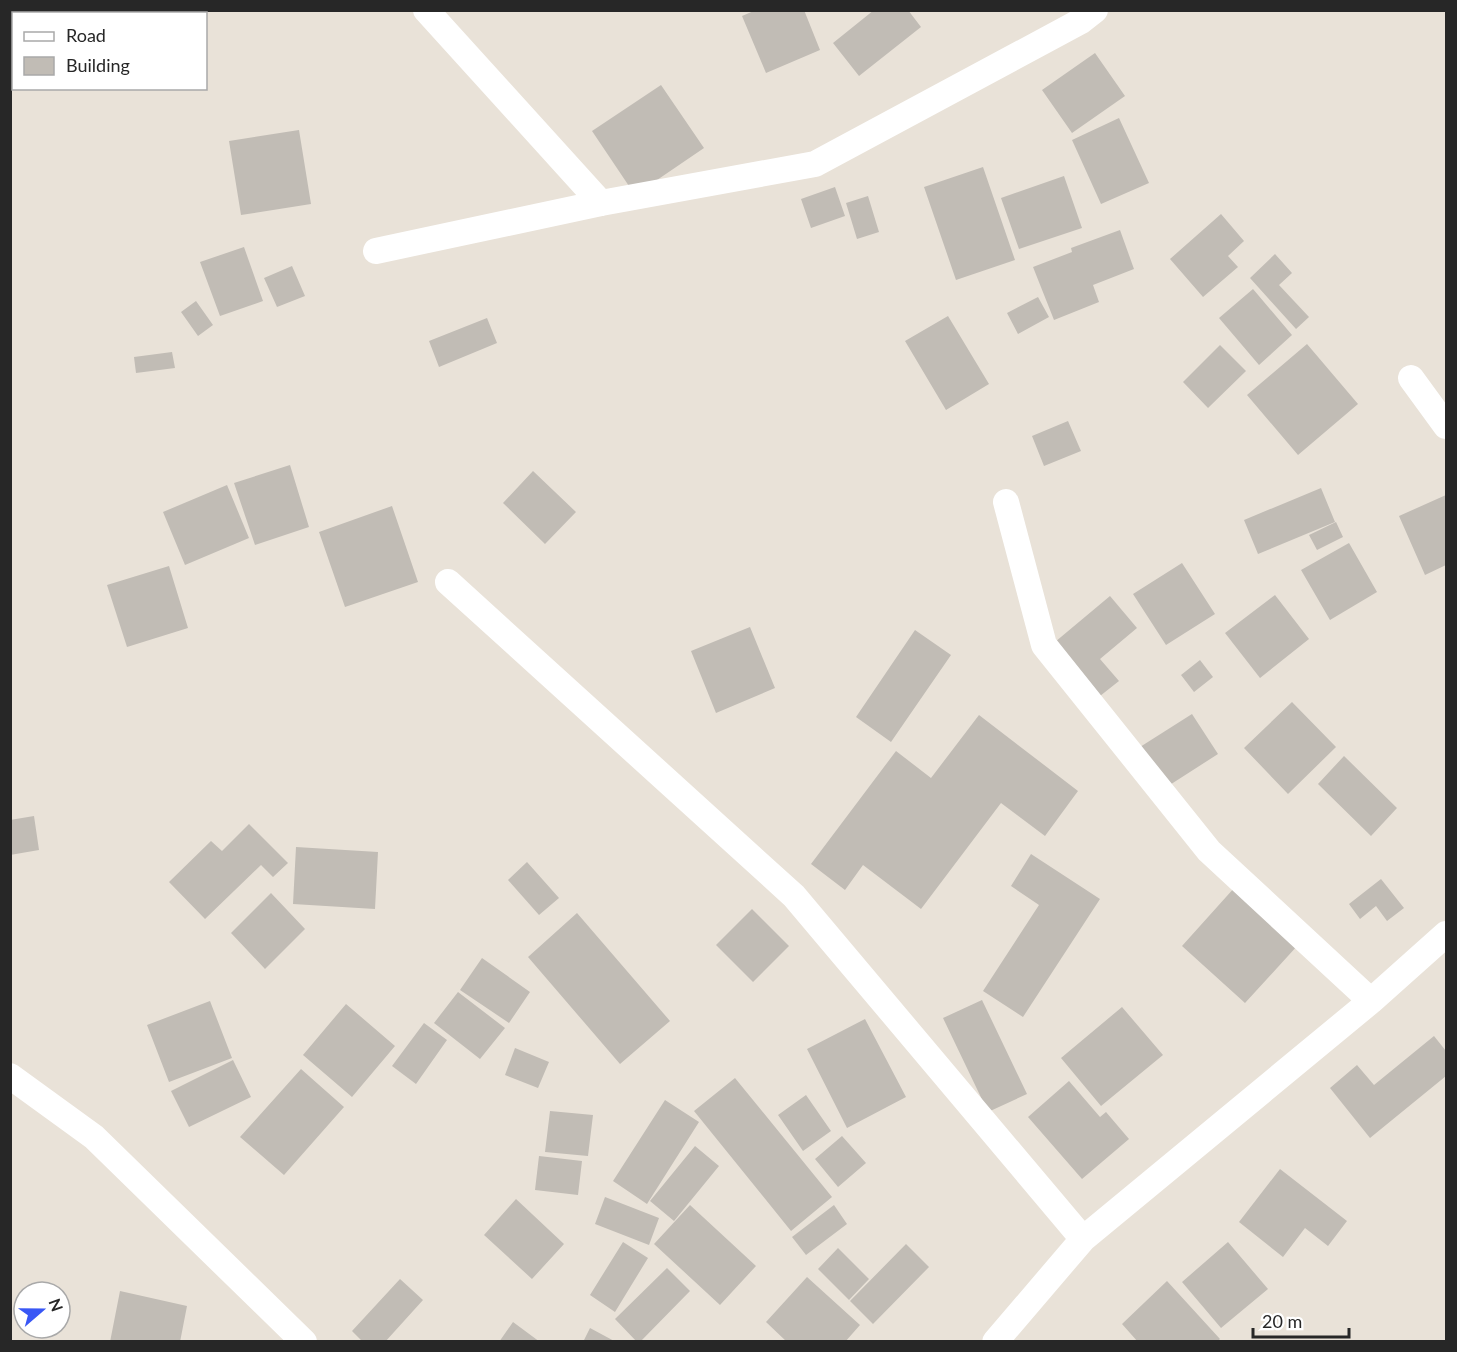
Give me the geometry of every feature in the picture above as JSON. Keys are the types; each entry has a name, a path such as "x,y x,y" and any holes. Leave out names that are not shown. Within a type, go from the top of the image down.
{"street":[{"path":"426,10 601,202"},
{"path":"376,251 601,202 815,164 1083,14"},
{"path":"1412,378 1446,426"},
{"path":"1006,502 1044,645 1209,851 1371,1001"},
{"path":"448,582 794,896 1083,1239"},
{"path":"995,1341 1083,1239 1371,1001 1446,934"},
{"path":"10,1076 94,1137 304,1341"}],"building":[{"path":"756,10 804,10 820,50 766,73 742,16"},
{"path":"874,10 908,10 921,27 859,76 833,43"},
{"path":"1095,53 1125,96 1072,133 1042,90"},
{"path":"661,85 704,148 635,195 592,131"},
{"path":"1119,118 1149,183 1101,204 1072,140"},
{"path":"299,130 311,204 241,215 229,141"},
{"path":"983,167 1015,260 956,280 924,187"},
{"path":"1064,176 1082,228 1019,249 1001,198"},
{"path":"835,187 845,216 811,228 801,199"},
{"path":"868,196 879,232 857,239 846,203"},
{"path":"1221,214 1244,241 1228,256 1238,267 1203,297 1170,259"},
{"path":"1120,230 1134,269 1093,285 1099,302 1054,320 1033,267 1072,252 1071,248"},
{"path":"244,247 263,301 220,316 200,262"},
{"path":"1275,254 1292,273 1279,285 1309,317 1296,329 1250,278"},
{"path":"292,266 305,296 277,307 264,278"},
{"path":"1253,289 1292,335 1259,365 1219,318"},
{"path":"1038,297 1049,317 1018,334 1007,313"},
{"path":"196,301 213,325 198,336 181,312"},
{"path":"948,316 989,384 946,410 905,341"},
{"path":"487,318 497,343 439,367 429,341"},
{"path":"1307,344 1358,404 1298,455 1247,395"},
{"path":"1220,345 1246,371 1208,408 1183,382"},
{"path":"172,352 175,368 136,373 134,357"},
{"path":"1068,421 1081,451 1044,466 1032,436"},
{"path":"290,465 309,527 255,545 234,483"},
{"path":"533,471 576,512 545,544 503,503"},
{"path":"227,485 249,538 185,565 163,512"},
{"path":"1321,488 1335,522 1258,554 1244,520"},
{"path":"1446,495 1446,565 1425,575 1399,516"},
{"path":"392,506 418,582 345,607 319,532"},
{"path":"1336,522 1343,537 1317,550 1309,535"},
{"path":"1349,543 1377,592 1330,620 1301,570"},
{"path":"1182,563 1215,614 1166,645 1133,594"},
{"path":"169,566 188,628 127,647 107,585"},
{"path":"1275,595 1309,639 1260,678 1225,633"},
{"path":"1110,596 1137,628 1100,659 1119,681 1100,696 1055,642"},
{"path":"750,627 775,688 716,713 691,651"},
{"path":"915,630 951,655 891,742 856,717"},
{"path":"1200,660 1213,677 1194,692 1181,675"},
{"path":"1292,702 1336,747 1288,794 1244,748"},
{"path":"1192,714 1218,754 1165,788 1140,747"},
{"path":"979,715 1078,791 1045,836 1001,803 921,909 863,865 845,890 811,864 896,751 931,778"},
{"path":"1344,756 1397,808 1371,836 1318,784"},
{"path":"34,816 39,850 10,855 10,820"},
{"path":"249,824 288,863 273,877 261,865 205,919 169,882 211,841 222,851"},
{"path":"296,847 378,852 375,909 293,904"},
{"path":"1031,854 1100,899 1023,1017 983,991 1039,905 1011,886"},
{"path":"527,862 559,898 539,915 508,880"},
{"path":"1381,879 1404,908 1387,921 1376,906 1360,919 1349,904"},
{"path":"1235,887 1298,945 1245,1003 1182,946"},
{"path":"271,893 305,929 265,969 231,933"},
{"path":"752,909 789,946 753,982 716,945"},
{"path":"577,913 670,1021 620,1064 528,957"},
{"path":"482,958 530,992 509,1023 460,990"},
{"path":"458,992 505,1028 480,1059 434,1023"},
{"path":"982,1000 1027,1094 988,1112 943,1018"},
{"path":"210,1001 232,1058 169,1082 147,1025"},
{"path":"346,1004 395,1046 352,1097 303,1055"},
{"path":"1122,1007 1163,1055 1101,1106 1061,1058"},
{"path":"865,1019 906,1097 847,1128 807,1049"},
{"path":"424,1023 447,1040 416,1084 392,1066"},
{"path":"1434,1036 1446,1051 1446,1076 1370,1138 1330,1088 1357,1065 1374,1085"},
{"path":"515,1048 549,1062 538,1088 505,1075"},
{"path":"233,1060 251,1097 189,1127 171,1091"},
{"path":"301,1069 344,1107 284,1175 240,1137"},
{"path":"735,1078 832,1197 791,1231 694,1111"},
{"path":"1069,1081 1100,1117 1106,1112 1129,1139 1082,1179 1028,1117"},
{"path":"806,1095 831,1131 803,1151 778,1115"},
{"path":"665,1100 699,1122 647,1204 613,1181"},
{"path":"550,1111 593,1115 588,1156 545,1152"},
{"path":"842,1136 866,1163 838,1187 815,1159"},
{"path":"695,1146 719,1166 674,1221 650,1201"},
{"path":"539,1156 582,1161 578,1195 535,1190"},
{"path":"1280,1169 1347,1221 1328,1246 1305,1228 1283,1257 1239,1222"},
{"path":"605,1197 659,1218 649,1245 595,1224"},
{"path":"516,1199 564,1244 532,1279 484,1235"},
{"path":"690,1205 756,1266 720,1305 654,1244"},
{"path":"834,1205 847,1224 806,1255 792,1237"},
{"path":"623,1242 648,1258 615,1312 590,1295"},
{"path":"1228,1242 1268,1289 1221,1328 1182,1282"},
{"path":"906,1244 929,1267 873,1324 850,1301"},
{"path":"838,1248 869,1279 849,1300 818,1269"},
{"path":"667,1268 690,1291 640,1342 637,1342 615,1319"},
{"path":"807,1277 860,1325 845,1342 787,1342 766,1322"},
{"path":"400,1279 423,1300 385,1342 363,1342 352,1331"},
{"path":"1167,1281 1220,1339 1217,1342 1138,1342 1122,1324"},
{"path":"120,1291 187,1306 180,1342 110,1342"},
{"path":"513,1322 540,1342 499,1342"},
{"path":"590,1328 616,1342 583,1342"}]}
